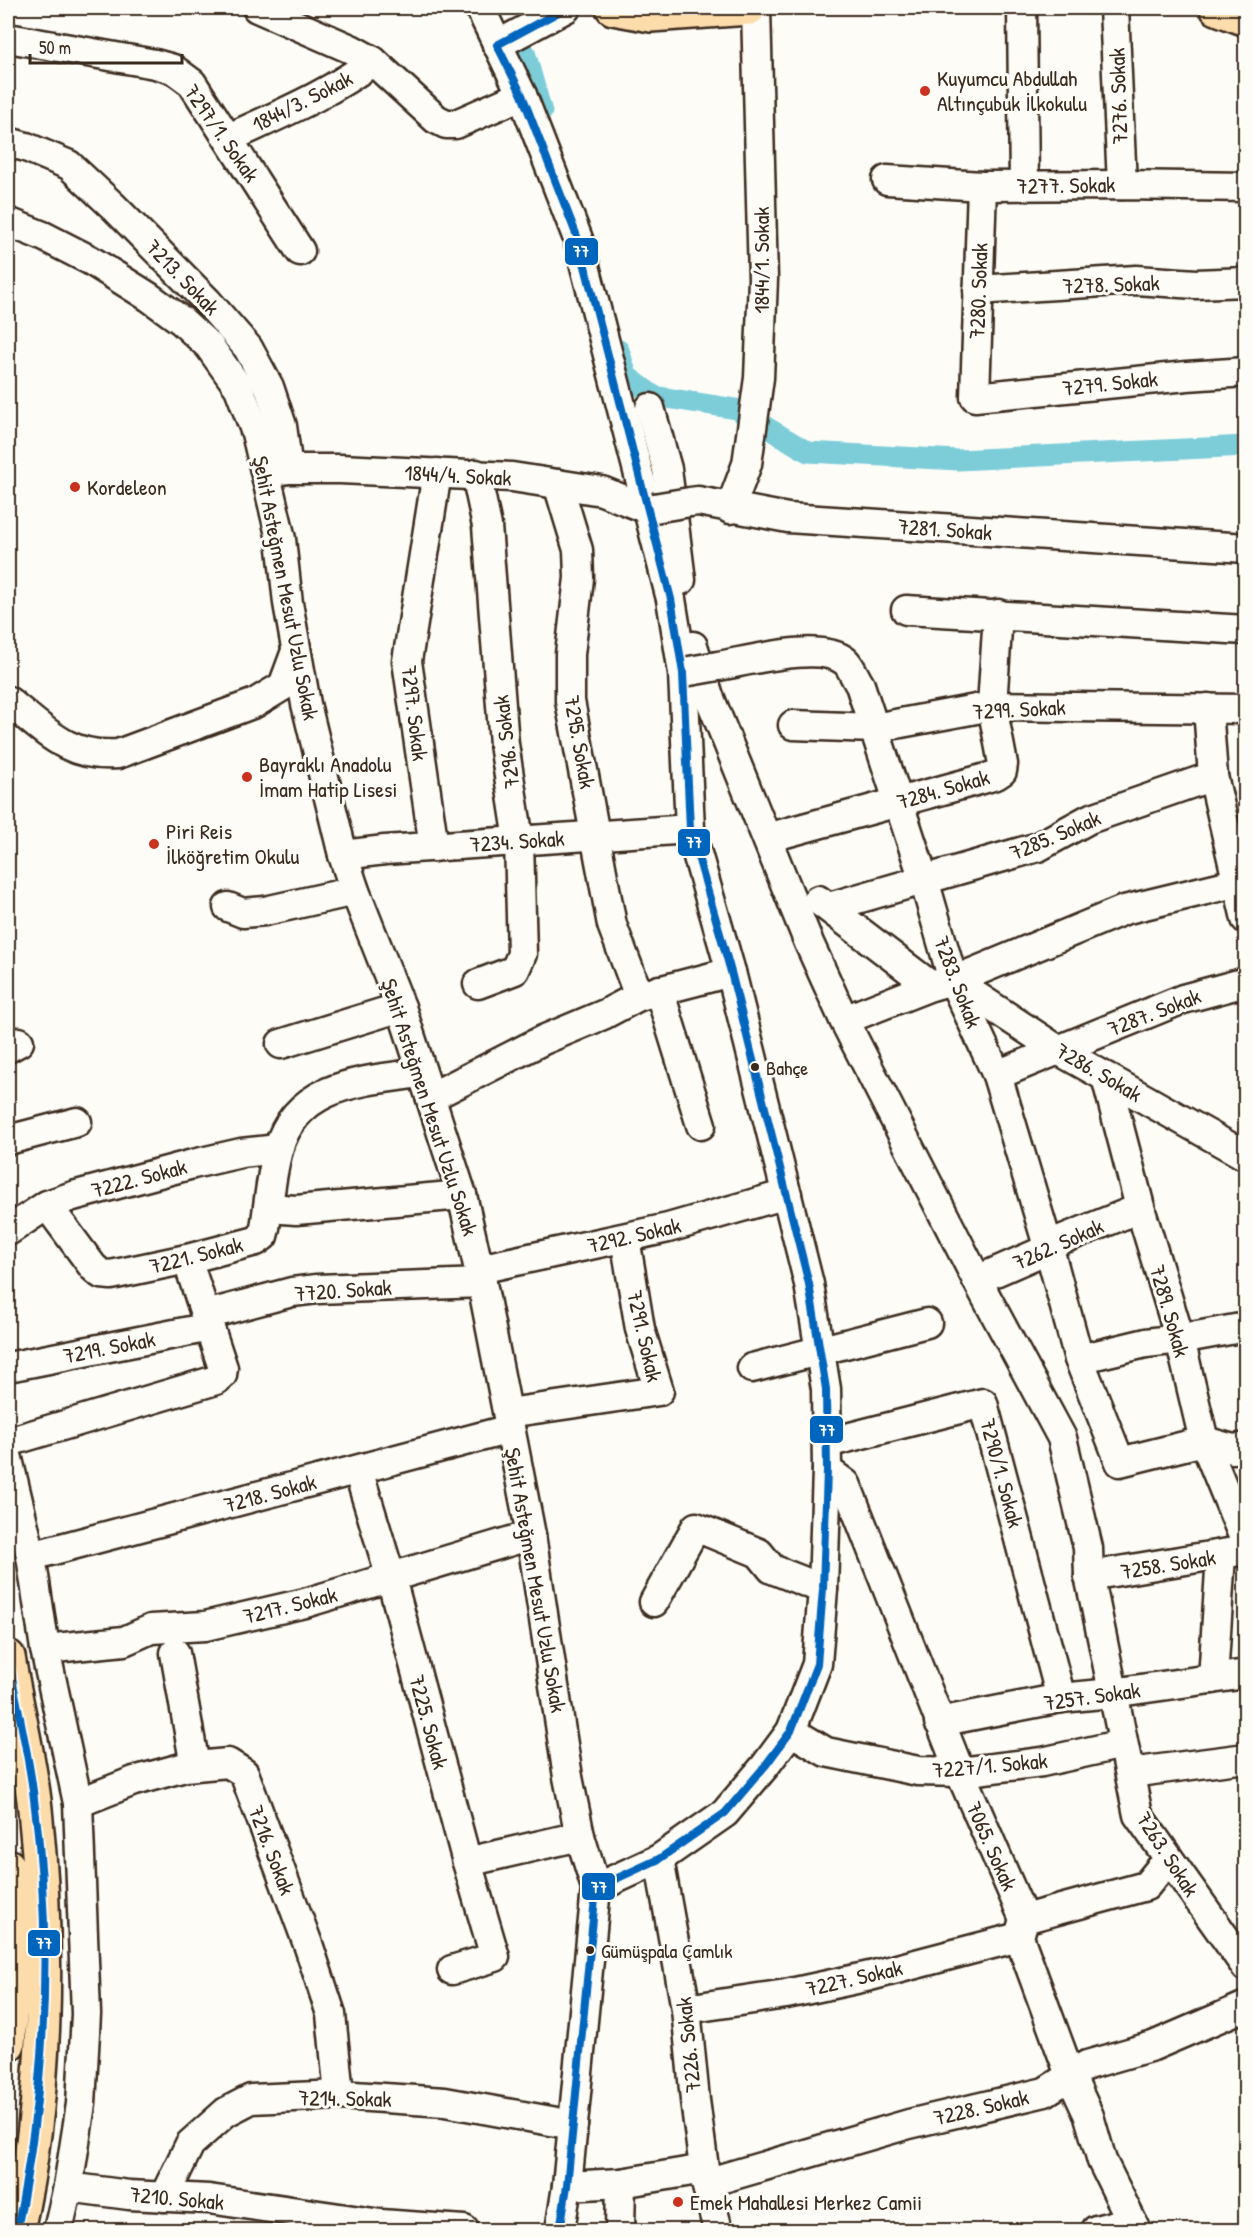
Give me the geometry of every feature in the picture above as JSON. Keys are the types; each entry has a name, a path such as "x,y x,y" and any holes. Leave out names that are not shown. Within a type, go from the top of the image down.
{"main road":[{"path":"613,8 651,15 707,9 749,8"},
{"path":"1217,8 1245,19"},
{"path":"1242,8 1245,14"},
{"path":"8,1657 35,1807 45,1944 38,2108 17,2230"},
{"path":"8,1866 15,1957 8,2044"}],"street":[{"path":"257,8 373,61 436,118 446,124 456,124 522,95"},
{"path":"480,8 522,95 578,239 650,508 671,599 683,673 690,830 731,972 809,1284 826,1389 827,1470 823,1589 817,1664 791,1731 725,1813 659,1859 596,1888"},
{"path":"497,45 566,8"},
{"name":"1844/1. Sokak","path":"730,509 747,464 759,378 763,279 756,8"},
{"path":"1022,8 1024,186"},
{"name":"7276. Sokak","path":"1114,8 1122,184"},
{"name":"7297/1. Sokak","path":"8,38 111,55 172,69 192,83 300,251"},
{"name":"1844/3. Sokak","path":"229,138 315,97 356,74 373,61"},
{"name":"7213. Sokak","path":"8,142 69,165 207,301 248,348 270,387 282,426 277,470"},
{"name":"7277. Sokak","path":"887,180 982,186 1122,184 1245,187"},
{"name":"7280. Sokak","path":"975,397 982,186"},
{"name":"Şehit Asteğmen Mesut Uzlu Sokak","path":"8,222 43,236 90,260 182,321 210,346 238,388 256,434 277,470 281,539 306,704 343,855 400,1007 462,1195 481,1276 531,1535 568,1777 580,1836 596,1888 567,2186 560,2230"},
{"name":"7278. Sokak","path":"978,290 1136,280 1196,284 1245,282"},
{"name":"7279. Sokak","path":"975,397 1245,372"},
{"name":"7263. Sokak","path":"650,408 667,469 687,627 709,696 809,943 844,1020 977,1280 1062,1438 1088,1548 1089,1576 1138,1815 1245,1967"},
{"name":"1844/4. Sokak","path":"277,470 476,474 512,477 602,491 650,508"},
{"name":"7297. Sokak","path":"434,848 407,661 437,473"},
{"name":"7296. Sokak","path":"476,474 487,526 504,744 519,840 522,954 515,970 478,984"},
{"name":"7295. Sokak","path":"558,484 578,550 579,578 570,654 570,701 612,925 649,993 700,1125"},
{"name":"7281. Sokak","path":"650,508 698,501 730,509 812,520 1245,548"},
{"path":"906,609 1245,630"},
{"name":"7284. Sokak","path":"767,838 996,775 1002,771 1003,764 992,706 998,614"},
{"path":"8,701 65,746 85,753 118,754 255,703 283,686 297,650"},
{"name":"7283. Sokak","path":"683,673 809,651 831,654 846,662 855,677 899,801 924,880 948,981 997,1075 1048,1245 1079,1359 1120,1462 1204,1441"},
{"name":"7299. Sokak","path":"793,725 874,728 992,706 1245,708"},
{"path":"1208,708 1214,776 1239,882 1245,919"},
{"name":"7285. Sokak","path":"829,907 1038,847 1089,819 1214,776"},
{"name":"7234. Sokak","path":"343,855 519,840 690,830"},
{"name":"7286. Sokak","path":"783,878 948,981 976,996 1058,1050 1245,1156"},
{"path":"844,1020 1125,910 1239,882"},
{"path":"228,907 243,913 265,911 355,891"},
{"path":"462,1195 296,1210 268,1208 278,1149 288,1125 297,1113 314,1098 336,1088 360,1082 426,1085 543,1040 649,993 731,972"},
{"name":"7287. Sokak","path":"997,1075 1183,999 1245,982"},
{"path":"281,1044 400,1007"},
{"name":"7289. Sokak","path":"1106,1077 1141,1210 1180,1340 1204,1441 1237,1549"},
{"path":"8,1140 77,1122"},
{"name":"7222. Sokak","path":"8,1231 47,1205 73,1196 193,1164 241,1153 278,1149"},
{"name":"7292. Sokak","path":"481,1276 787,1194"},
{"name":"7221. Sokak","path":"47,1205 93,1267 101,1274 111,1275 187,1259 256,1240 263,1236 268,1208"},
{"name":"7262. Sokak","path":"977,1280 1041,1252 1048,1245 1141,1210"},
{"name":"7291. Sokak","path":"509,1421 659,1391 640,1329 625,1238"},
{"path":"8,1442 216,1380 222,1375 224,1368 187,1259"},
{"name":"7720. Sokak","path":"208,1321 292,1292 317,1288 481,1276"},
{"name":"7219. Sokak","path":"8,1367 208,1321"},
{"path":"752,1368 927,1323"},
{"path":"1079,1359 1146,1343 1180,1340 1245,1327"},
{"name":"7290/1. Sokak","path":"827,1443 983,1403 1061,1698"},
{"name":"7218. Sokak","path":"30,1556 358,1470 509,1421"},
{"path":"1204,1441 1233,1449 1245,1447"},
{"path":"8,1459 30,1556 45,1649 78,1803 86,1998 81,2104 68,2187 58,2230"},
{"name":"7225. Sokak","path":"358,1470 391,1578 467,1862 495,1957 452,1970"},
{"name":"7065. Sokak","path":"827,1470 846,1484 1021,1928 1070,2075 1089,2116 1102,2161 1133,2226"},
{"path":"654,1602 696,1527 759,1553 772,1569 823,1589"},
{"name":"7217. Sokak","path":"45,1649 124,1641 151,1629 205,1626 305,1603 531,1535"},
{"path":"1214,1679 1237,1549"},
{"name":"7258. Sokak","path":"1089,1576 1237,1549"},
{"path":"175,1653 195,1766"},
{"name":"7257. Sokak","path":"939,1722 1061,1698 1245,1674"},
{"name":"7227/1. Sokak","path":"791,1731 825,1752 918,1771 960,1772 1042,1762 1123,1744"},
{"path":"1130,1773 1245,1758"},
{"name":"7216. Sokak","path":"78,1803 135,1781 185,1767 228,1763 244,1773 309,1947 331,2014 339,2095"},
{"path":"467,1862 580,1836"},
{"name":"7226. Sokak","path":"659,1859 686,2009 694,2100 705,2176 718,2230"},
{"name":"7227. Sokak","path":"686,2009 786,1994 870,1976 1146,1886 1159,1870 1172,1864"},
{"name":"7228. Sokak","path":"567,2186 705,2176 1045,2092 1087,2065 1153,2046 1245,2006"},
{"name":"7214. Sokak","path":"164,2197 190,2144 226,2112 251,2099 339,2095 445,2102 573,2125"},
{"path":"620,2230 621,2182"},
{"name":"7210. Sokak","path":"68,2187 164,2197 209,2199 381,2224 464,2230"},
{"path":"1096,2230 1133,2226"}],"waterway":[{"path":"525,52 542,112"},
{"path":"619,350 627,376 654,396 736,409 808,452 958,460 1246,446"}],"transit line":[{"name":"77","path":"560,2230 567,2186 596,1888 659,1859 725,1813 791,1731 817,1664 823,1589 827,1470 826,1389 809,1284 731,972 690,829 683,673 671,599 578,239 522,95 497,45 566,8"},
{"name":"77","path":"8,1657 33,1791 43,1901 44,1956 43,2011 35,2121 17,2230"}],"place":[{"name":"Kuyumcu Abdullah Altınçubuk İlkokulu","path":"925,91"},
{"name":"Kordeleon","path":"75,487"},
{"name":"Bayraklı Anadolu İmam Hatip Lisesi","path":"247,777"},
{"name":"Piri Reis İlköğretim Okulu","path":"154,844"},
{"name":"Bahçe","path":"755,1067"},
{"name":"Gümüşpala Çamlık","path":"590,1950"},
{"name":"Emek Mahallesi Merkez Camii","path":"678,2202"}]}
